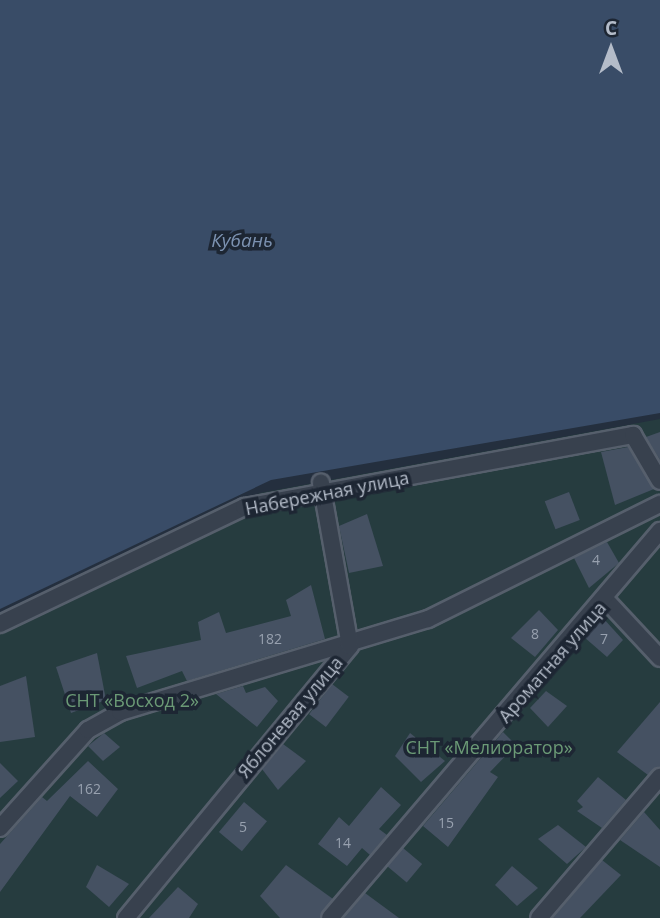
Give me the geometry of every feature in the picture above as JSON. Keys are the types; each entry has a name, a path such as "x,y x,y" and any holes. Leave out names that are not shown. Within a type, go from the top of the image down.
{"street":[{"name":"Набережная улица","path":"0,624 244,507 322,488 633,435 660,481"},
{"name":"Яблоневая улица","path":"126,918 350,646 322,488"},
{"path":"0,828 88,730 120,712 350,646 428,619 660,504"},
{"name":"Ароматная улица","path":"330,918 606,600 660,530"},
{"path":"606,600 660,659"},
{"path":"539,918 660,777"}],"green space":[{"name":"СНТ «Мелиоратор»","path":"660,419 660,918 0,918 0,615 260,493"}],"water":[{"name":"Кубань","path":"0,0 660,0 660,413 271,480 0,609"}],"building":[{"path":"660,432 660,460 646,437"},
{"path":"628,447 654,489 615,505 601,452"},
{"path":"569,492 580,520 555,529 545,501"},
{"path":"367,514 383,566 349,573 339,526"},
{"path":"607,542 619,563 589,588 574,558"},
{"path":"311,585 325,639 187,681 182,671 137,688 126,656 201,640 198,622 219,612 226,633 291,616 286,600"},
{"path":"539,610 558,630 535,657 511,638"},
{"path":"603,618 623,640 607,657 584,637"},
{"path":"97,653 106,700 71,713 56,667"},
{"path":"26,676 35,737 0,742 0,686"},
{"path":"332,684 349,697 326,727 309,714"},
{"path":"243,686 246,693 265,687 278,701 257,727 216,694"},
{"path":"546,691 567,706 548,727 530,708"},
{"path":"660,702 660,767 648,775 617,752"},
{"path":"503,732 516,745 490,772 498,777 448,847 423,826"},
{"path":"104,733 120,747 103,761 88,746"},
{"path":"410,733 445,761 421,782 395,756"},
{"path":"283,744 306,761 278,790 262,769"},
{"path":"88,761 118,789 97,817 70,796 0,892 0,844 42,797 47,801"},
{"path":"0,763 18,781 0,798"},
{"path":"598,777 626,800 602,828 577,811 583,807 577,801"},
{"path":"381,787 401,805 379,829 387,835 370,855 362,848 347,866 318,844 339,817 349,826"},
{"path":"244,802 267,821 242,851 219,832"},
{"path":"644,812 660,830 660,867 620,840"},
{"path":"558,825 586,847 567,864 538,839"},
{"path":"403,848 422,864 407,882 388,866"},
{"path":"602,860 621,875 580,918 553,918"},
{"path":"97,865 129,884 109,907 86,887"},
{"path":"286,865 333,899 320,918 280,918 260,896"},
{"path":"512,866 538,888 517,906 495,885"},
{"path":"178,887 198,904 189,918 149,918"},
{"path":"365,893 399,918 344,918"}],"park label":[{"name":"СНТ «Восход 2»","path":"132,700"}]}
